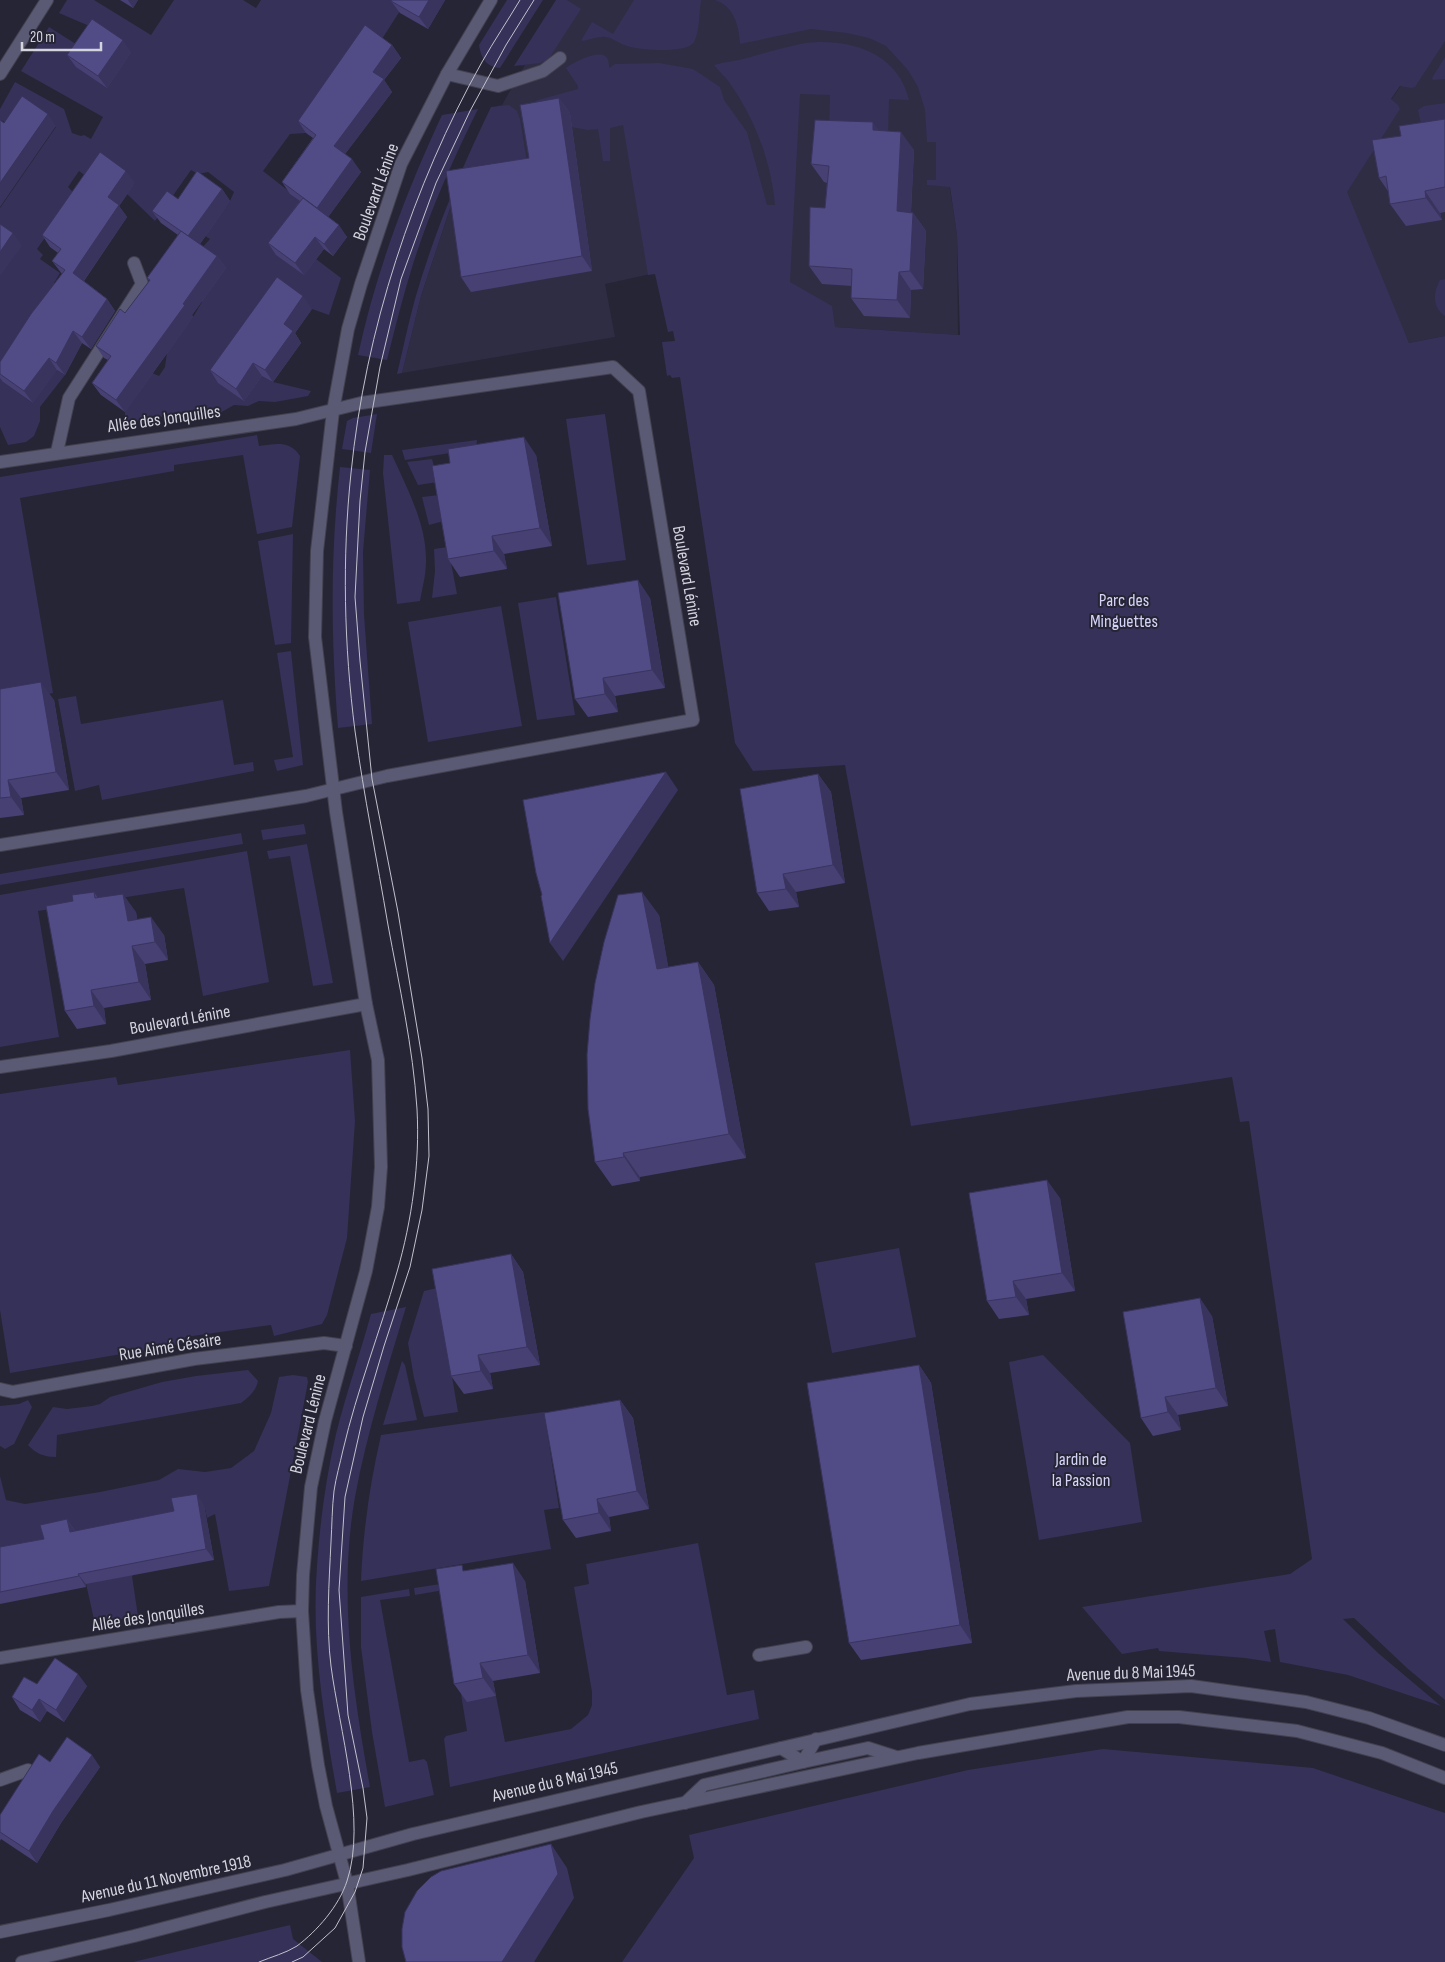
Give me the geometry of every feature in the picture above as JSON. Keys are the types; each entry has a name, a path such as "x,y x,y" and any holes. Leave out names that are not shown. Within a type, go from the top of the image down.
{"street":[{"path":"0,74 47,0"},
{"name":"Boulevard Lénine","path":"359,1962 346,1883 326,1806 315,1746 306,1690 302,1611 310,1487 325,1421 366,1271 375,1224 381,1168 378,1060 366,1004 333,789 315,638 317,551 333,411 348,329 361,284 401,164 447,74 491,0"},
{"path":"447,74 498,86 542,71 560,58"},
{"path":"57,452 69,398 142,284 134,263"},
{"name":"Boulevard Lénine","path":"0,845 306,796 387,776 693,720 639,391 613,367 361,402 333,411"},
{"name":"Allée des Jonquilles","path":"1,459 296,419 333,411"},
{"name":"Boulevard Lénine","path":"0,1067 111,1051 366,1004"},
{"name":"Rue Aimé Césaire","path":"0,1390 13,1392 204,1358 324,1343 346,1346"},
{"name":"Allée des Jonquilles","path":"0,1658 279,1612 302,1611"},
{"path":"759,1655 806,1647"},
{"name":"Avenue du 8 Mai 1945","path":"339,1854 413,1834 970,1704 1076,1691 1191,1686 1306,1702 1369,1718 1445,1745"},
{"path":"22,1962 685,1803 899,1757 1128,1716 1179,1717 1297,1731 1382,1753 1445,1778"},
{"path":"803,1762 816,1739"},
{"path":"781,1748 803,1762"},
{"path":"685,1803 704,1785 868,1748 899,1757"},
{"path":"0,1780 28,1770"},
{"name":"Avenue du 11 Novembre 1918","path":"0,1932 109,1910 285,1870 339,1854"}],"shaded area":[{"path":"562,0 862,0 937,105 957,234 958,335 835,327 655,273 605,284 615,337 402,373 421,296 457,187 497,106 502,105 525,65 521,66"},
{"path":"1445,21 1445,336 1409,343 1334,187"}],"green space":[{"path":"67,0 94,0 151,35 174,0 243,0 256,8 261,0 407,0 380,42 356,98 306,133 290,134 263,171 318,214 303,275 316,259 341,278 329,315 312,309 286,290 262,375 273,382 311,391 308,396 275,402 259,401 248,406 234,405 218,414 204,410 125,423 125,412 152,373 159,376 165,367 167,352 202,302 200,250 210,239 205,236 230,201 234,192 208,172 198,174 191,170 155,221 127,194 135,183 95,183 79,171 68,187 73,192 68,205 37,249 43,255 40,259 60,273 54,283 65,292 3,382 33,403 57,370 65,375 40,407 40,421 34,436 26,442 8,445 0,427 0,208 56,127 18,127 0,120 0,109 15,82 64,109 72,133 84,135 91,139 103,117 21,71 49,27 87,51 101,31 59,13"},
{"path":"507,0 543,0 500,68 491,66 485,61 479,45"},
{"path":"556,0 567,0 581,9 548,60 540,63 514,66"},
{"path":"634,0 701,0 694,42 690,46 673,50 652,50 624,45 606,37 582,41 592,22 613,34"},
{"name":"Parc des Minguettes","path":"715,0 1445,0 1445,41 1415,87 1400,86 1391,99 1400,109 1347,192 1409,343 1445,336 1445,1700 1407,1668 1354,1618 1343,1619 1378,1653 1441,1706 1348,1675 1280,1662 1275,1629 1264,1631 1271,1662 1159,1651 1158,1648 1122,1654 1082,1607 1290,1574 1312,1559 1249,1121 1240,1122 1232,1077 911,1126 845,765 753,771 735,743 680,377 672,378 670,375 667,376 662,342 675,341 673,331 668,332 655,274 648,275 623,125 610,128 610,161 603,161 598,129 588,130 571,127 535,102 578,89 566,68 594,55 605,56 608,60 609,68 615,64 659,63 693,69 720,87 724,100 747,132 767,205 775,205 770,172 754,126 729,82 714,65 811,42 833,42 848,45 875,54 887,62 904,85 909,100 889,99 888,134 829,133 830,95 800,94 790,282 832,306 835,327 960,335 957,235 950,187 927,185 927,180 936,180 936,142 927,142 925,110 918,87 908,70 886,46 869,38 847,33 811,29 740,44 737,24 731,12 727,7"},
{"path":"1445,57 1445,79 1433,80 1432,78"},
{"path":"1445,103 1445,143 1426,147 1418,110 1424,106"},
{"path":"509,105 517,111 520,119 529,175 457,187 421,296 402,373 397,374 412,308 439,226 491,107"},
{"path":"478,109 442,185 427,224 413,264 387,360 358,355 365,324 393,233 416,173 442,115"},
{"path":"1445,279 1445,316 1436,304 1435,295 1440,280"},
{"path":"377,414 371,453 342,449 347,421 353,418"},
{"path":"605,414 626,560 587,565 566,419"},
{"path":"257,435 259,446 287,445 292,447 300,456 292,527 257,534 243,455 174,465 174,471 20,498 53,693 0,704 0,477"},
{"path":"477,440 476,449 405,460 402,450"},
{"path":"384,455 392,455 420,521 426,567 420,601 397,604 383,473"},
{"path":"432,459 438,482 418,485 407,462"},
{"path":"340,467 370,470 363,552 364,615 372,724 338,728 334,662 333,565"},
{"path":"439,495 444,521 429,525 422,497"},
{"path":"293,534 291,643 275,645 258,541"},
{"path":"448,547 457,594 432,598 435,571 434,549"},
{"path":"556,597 575,715 537,720 518,603"},
{"path":"501,606 522,726 428,742 408,622"},
{"path":"291,651 303,765 277,771 274,760 293,757 277,653"},
{"path":"76,696 81,724 223,700 234,765 253,762 254,771 102,800 99,785 75,791 58,699"},
{"path":"304,824 306,834 263,840 261,830"},
{"path":"241,833 243,844 0,885 0,874"},
{"path":"307,844 333,983 313,986 290,856 269,859 267,851"},
{"path":"247,851 269,982 203,996 184,888 38,911 59,1037 0,1047 0,895"},
{"path":"350,1050 355,1121 347,1238 327,1315 322,1324 274,1336 271,1325 185,1337 186,1343 10,1373 0,1310 0,1094 116,1077 118,1085"},
{"path":"899,1248 916,1337 832,1353 815,1263"},
{"path":"437,1288 458,1412 424,1417 414,1378 408,1343 424,1291"},
{"path":"406,1307 365,1449 350,1533 348,1606 350,1643 358,1715 370,1787 337,1793 323,1708 317,1651 317,1566 324,1500 336,1434 371,1314"},
{"name":"Jardin de la Passion","path":"1043,1355 1130,1443 1142,1522 1039,1540 1009,1362"},
{"path":"402,1361 405,1365 417,1420 383,1425"},
{"path":"248,1370 258,1381 252,1394 241,1403 57,1435 56,1457 34,1451 28,1445 53,1407 67,1409 92,1406 100,1404 110,1397 162,1382"},
{"path":"293,1375 307,1377 308,1382 269,1586 229,1591 215,1514 207,1518 204,1505 132,1576 138,1616 95,1624 74,1530 51,1550 0,1559 0,1476 6,1500 25,1504 159,1480 178,1469 205,1472 231,1468 254,1451 271,1413 279,1377"},
{"path":"28,1400 32,1407 14,1444 5,1449 0,1446 0,1406 19,1404"},
{"path":"544,1412 559,1508 544,1510 551,1549 361,1581 368,1507 381,1435"},
{"path":"698,1543 727,1695 754,1690 759,1719 450,1787 444,1739 446,1736 467,1731 444,1590 415,1595 414,1588 474,1579 467,1701 496,1696 505,1742 571,1729 588,1715 592,1705 592,1692 574,1587 589,1584 586,1564"},
{"path":"409,1589 410,1596 380,1600 409,1762 424,1759 427,1762 434,1795 385,1807 372,1732 361,1647 361,1597"},
{"path":"1103,1749 1313,1768 1445,1813 1445,1962 622,1962 694,1858 689,1835 968,1770"},
{"path":"290,1925 293,1939 322,1962 133,1962"}],"building":[{"path":"392,0 429,0 419,17"},
{"path":"92,19 123,40 98,76 67,55"},
{"path":"365,25 392,45 373,72 384,79 334,146 352,159 317,208 282,182 316,135 298,121"},
{"path":"22,96 48,114 0,183 0,120 4,123"},
{"path":"559,98 582,256 461,277 446,171 529,158 520,105"},
{"path":"1445,119 1445,187 1425,191 1426,198 1390,204 1386,176 1379,178 1372,140 1401,136 1399,126"},
{"path":"815,120 873,122 873,130 901,132 897,211 913,213 910,271 899,272 897,300 851,298 852,269 809,266 810,207 825,208 829,166 811,164"},
{"path":"100,152 126,171 108,197 119,205 73,273 107,299 82,337 73,331 56,363 49,358 24,391 0,374 0,362 31,314 65,270 52,261 61,249 42,235"},
{"path":"197,171 222,189 188,236 152,211 167,191 178,199"},
{"path":"303,198 339,225 324,244 315,237 295,263 268,243"},
{"path":"0,224 13,233 0,252"},
{"path":"181,231 217,256 183,304 185,305 116,400 92,383 111,356 96,346 120,309 125,313 150,280 147,278"},
{"path":"277,277 303,296 284,324 293,331 265,370 253,363 236,389 210,370"},
{"path":"524,437 540,528 492,536 494,551 448,559 432,466 450,463 448,449"},
{"path":"638,580 652,670 603,678 605,694 575,699 558,593"},
{"path":"41,682 56,772 8,780 11,797 0,798 0,689"},
{"path":"666,772 550,943 523,800"},
{"path":"818,774 833,865 783,874 786,889 757,893 740,789"},
{"path":"94,892 95,898 123,894 128,921 151,917 155,942 132,946 139,982 91,990 94,1006 65,1011 46,906 73,901 72,895"},
{"path":"642,892 657,969 698,962 729,1134 623,1153 624,1157 595,1162 588,1109 587,1055 595,983 604,942 618,895"},
{"path":"1047,1180 1062,1273 1013,1281 1016,1297 987,1301 969,1193"},
{"path":"511,1254 527,1347 478,1355 481,1371 451,1376 432,1269"},
{"path":"1200,1298 1216,1388 1165,1397 1168,1412 1141,1418 1123,1312"},
{"path":"919,1365 960,1625 849,1643 807,1383"},
{"path":"620,1400 637,1491 597,1499 599,1513 563,1520 544,1413"},
{"path":"197,1494 206,1549 78,1574 79,1576 0,1592 0,1547 44,1539 40,1525 67,1519 70,1532 174,1511 171,1498"},
{"path":"513,1563 528,1655 480,1663 483,1678 454,1684 436,1569 462,1565 463,1571"},
{"path":"55,1658 78,1674 56,1710 39,1699 32,1710 12,1697 24,1677 37,1684"},
{"path":"67,1737 92,1755 53,1811 29,1851 0,1832 0,1815 39,1754 50,1762"},
{"path":"551,1844 558,1874 502,1962 406,1962 402,1947 402,1929 405,1912 417,1891 431,1877 441,1871"}],"tram line":[{"path":"259,1962 297,1946 320,1925 339,1900 347,1881 352,1857 354,1831 353,1803 331,1666 328,1620 333,1497 349,1428 402,1252 411,1212 416,1171 418,1129 412,1063 362,780 348,666 346,537 351,473 358,420 380,313 414,209 434,158 457,109 482,62 520,0"},
{"path":"292,1962 303,1957 335,1928 355,1892 363,1868 367,1818 363,1788 348,1715 339,1590 345,1497 363,1417 410,1267 422,1210 429,1156 428,1109 422,1058 398,912 372,779 360,661 355,597 360,501 365,452 380,367 401,279 436,183 470,111 506,45 534,0"}]}
